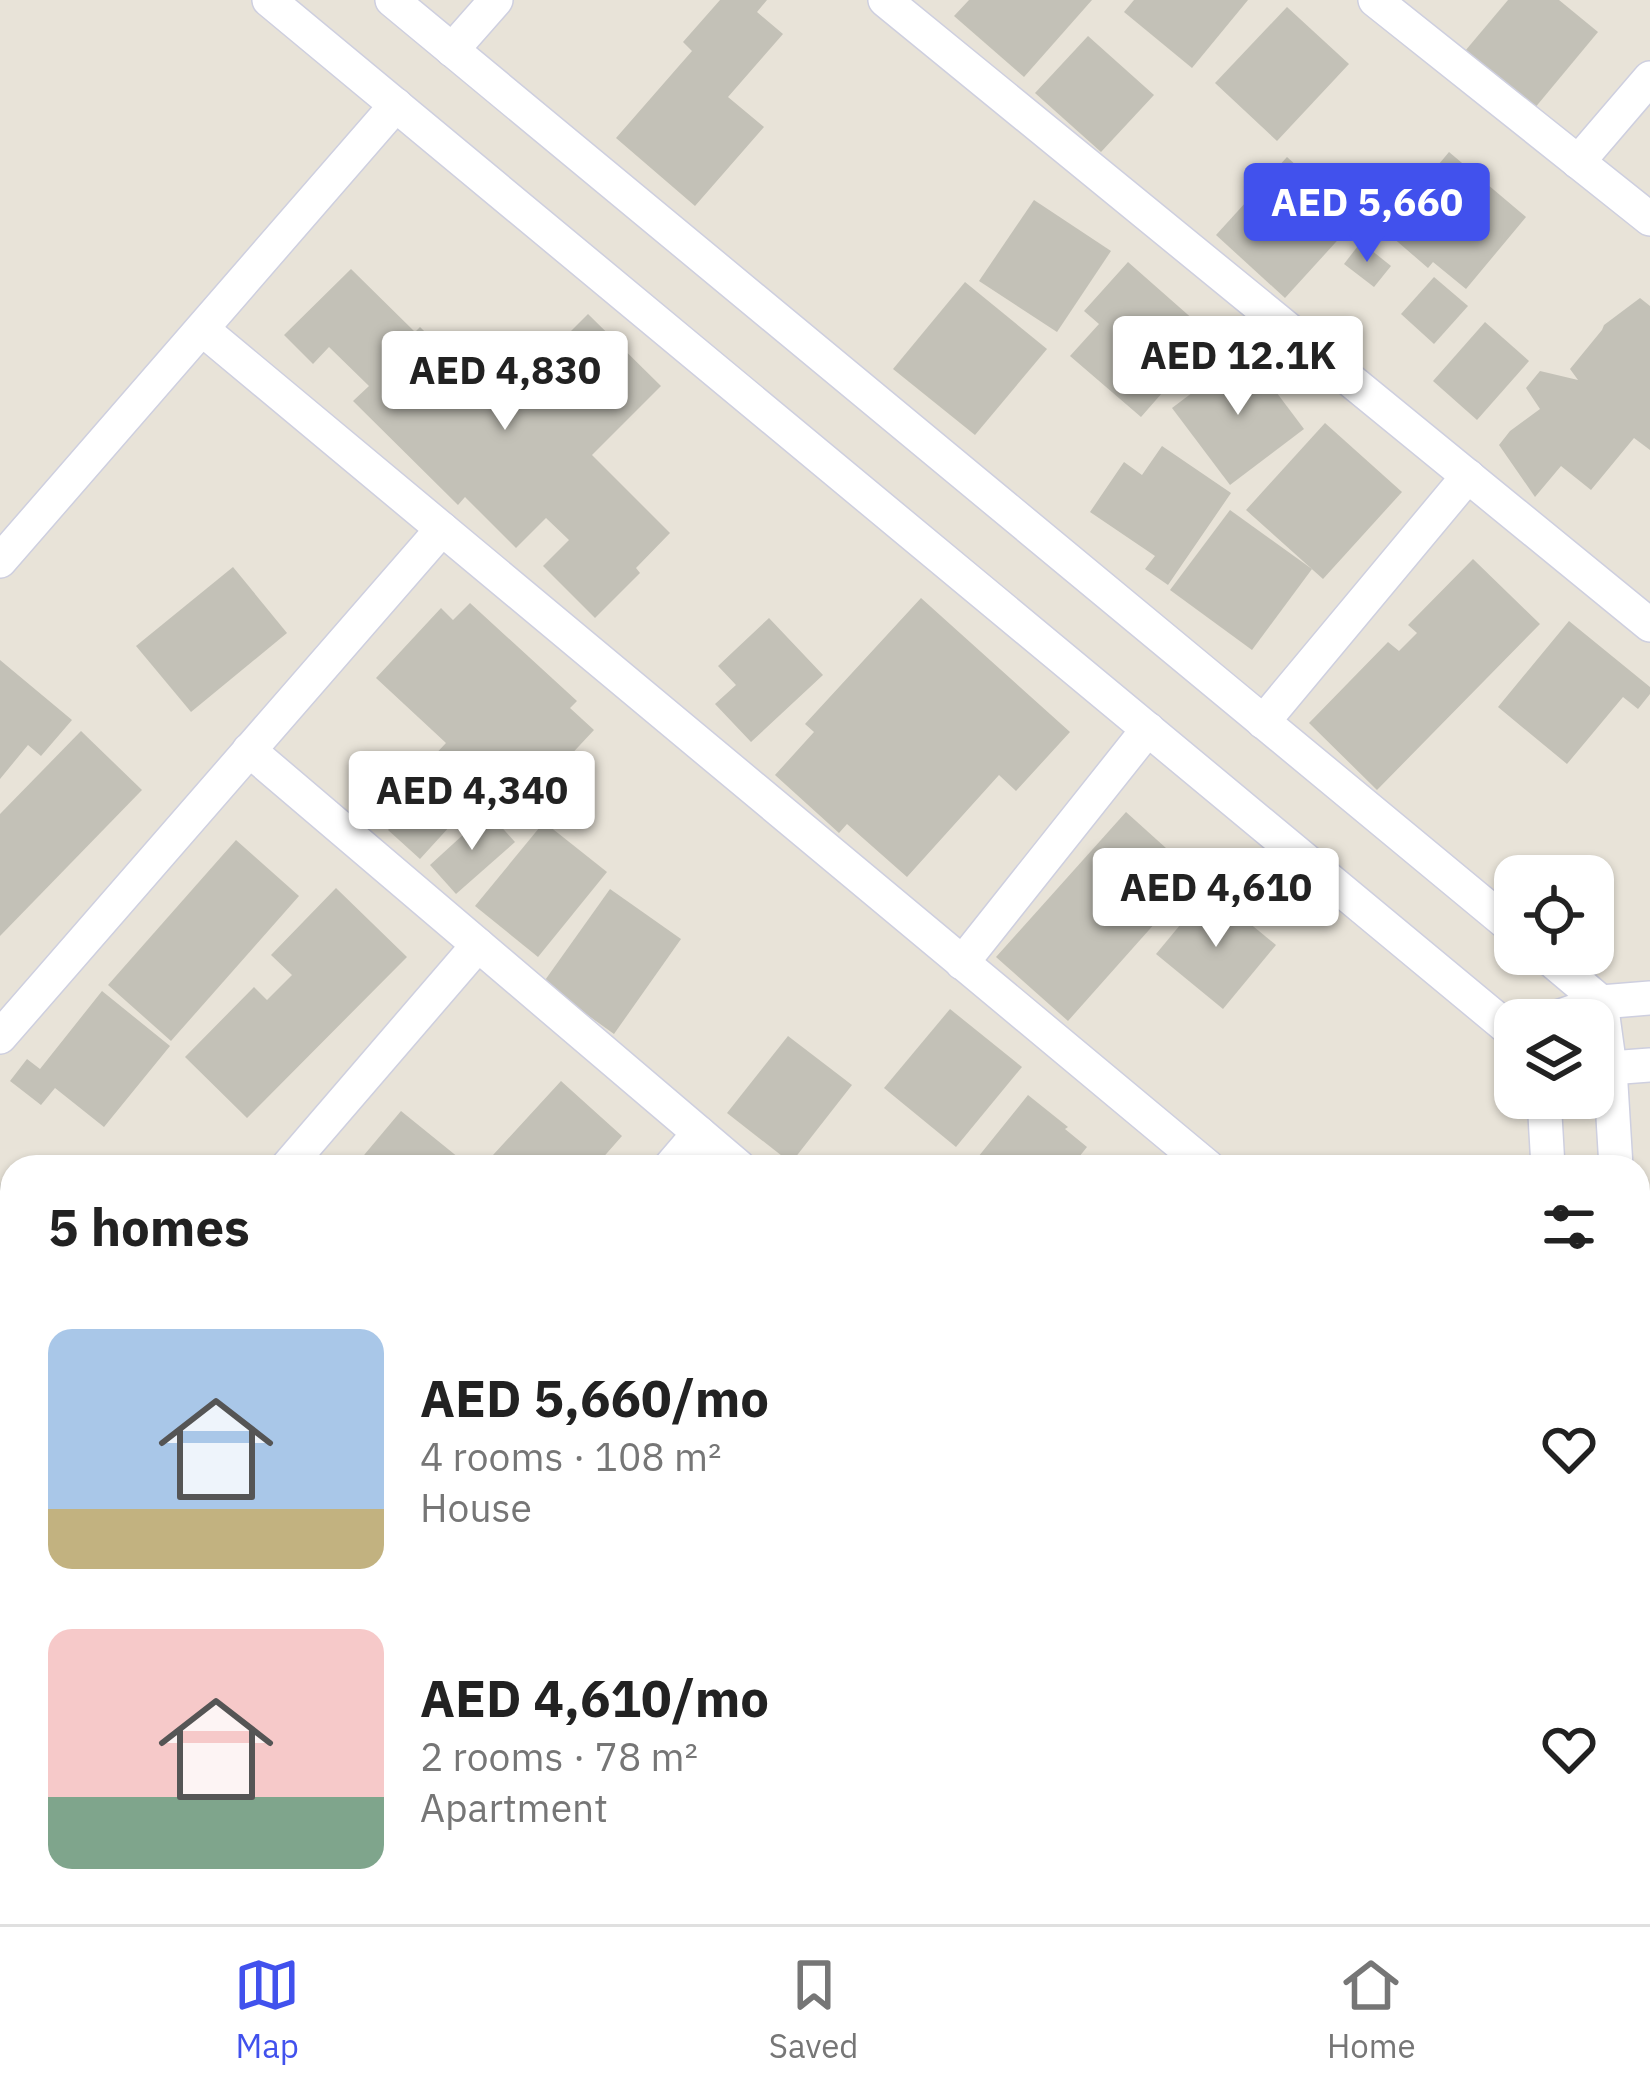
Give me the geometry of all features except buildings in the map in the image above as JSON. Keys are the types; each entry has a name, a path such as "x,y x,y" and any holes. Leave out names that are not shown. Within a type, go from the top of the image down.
{"street":[{"path":"269,0 1494,1017"},
{"path":"392,0 1494,913"},
{"path":"452,50 496,0"},
{"path":"1376,0 1650,219"},
{"path":"899,4 1650,625"},
{"path":"1578,162 1650,78"},
{"path":"0,561 396,105"},
{"path":"202,329 1194,1155"},
{"path":"1263,722 1468,476"},
{"path":"0,1037 442,529"},
{"path":"962,963 1148,729"},
{"path":"249,750 725,1155"},
{"path":"297,1155 478,945"},
{"path":"1569,975 1597,999"},
{"path":"1614,1001 1650,998"},
{"path":"1614,1066 1650,1064"},
{"path":"1545,1119 1547,1155"},
{"path":"1609,1119 1614,1155"},
{"path":"680,1155 699,1133"}]}
